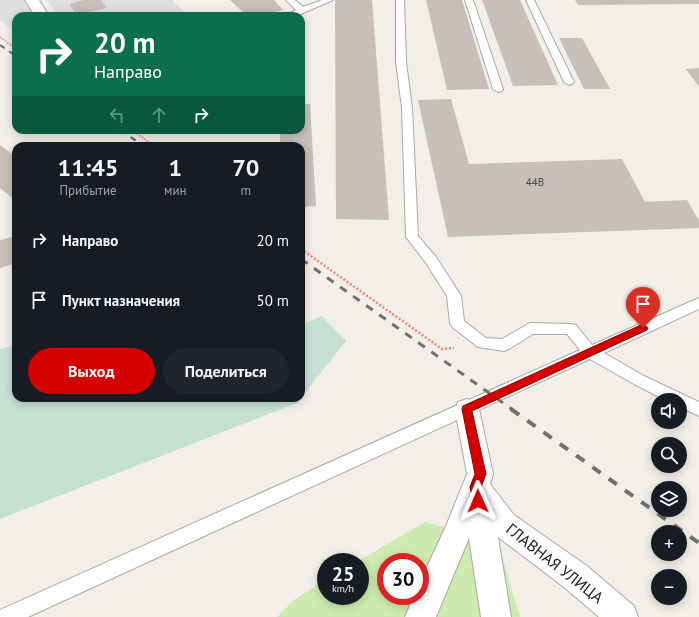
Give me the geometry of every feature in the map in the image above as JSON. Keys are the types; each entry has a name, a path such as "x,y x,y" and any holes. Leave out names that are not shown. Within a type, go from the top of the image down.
{"street":[{"path":"32,0 40,12"},
{"path":"420,617 480,474 467,409"},
{"path":"475,487 496,617"},
{"name":"ГЛАВНАЯ УЛИЦА","path":"475,487 504,524 576,577 624,617"}],"lane":[{"path":"290,0 302,11 329,0"},
{"path":"400,0 401,62 407,108 412,237 432,260 454,296 457,323 483,343 504,345 530,328 571,329 589,352 639,380 699,409"},
{"path":"469,0 498,89"},
{"path":"530,0 569,82"},
{"path":"6,617 699,303"}],"path":[{"path":"0,37 12,45"},
{"path":"138,134 148,142"},
{"path":"305,253 442,349 457,348"}],"shaded area":[{"path":"0,0 25,0 32,12 12,12 11,28 0,21"},
{"path":"47,0 172,0 184,12 55,12"}],"green space":[{"path":"322,316 346,341 305,393 305,323"},
{"path":"12,346 12,402 298,402 0,519 0,349"},
{"path":"425,522 498,542 520,617 277,617 295,599 317,586 317,605 369,605 369,555"}],"building":[{"path":"84,0 101,0 107,8 90,12 75,12 69,4"},
{"path":"230,0 274,0 283,10 275,12 243,12"},
{"path":"335,0 372,0 389,220 336,219"},
{"path":"426,0 462,0 489,89 447,90"},
{"path":"482,0 520,0 558,85 513,86"},
{"path":"575,0 699,0 699,4 578,5"},
{"path":"559,38 582,38 610,89 584,89"},
{"path":"699,68 699,87 686,69"},
{"path":"451,99 469,164 622,159 645,202 687,200 699,221 699,228 448,237 418,100"},
{"path":"305,104 310,104 316,206 305,207 305,142 280,142 280,134 305,134"},
{"path":"0,145 12,154 12,198 0,188"},
{"path":"12,237 12,264 0,268 0,240"}],"railway":[{"path":"0,45 12,53"},
{"path":"126,134 138,142"},
{"path":"305,262 513,410"},
{"path":"511,409 699,543"}],"route":[{"path":"478,501 475,487 480,474 467,409 643,328"}]}
